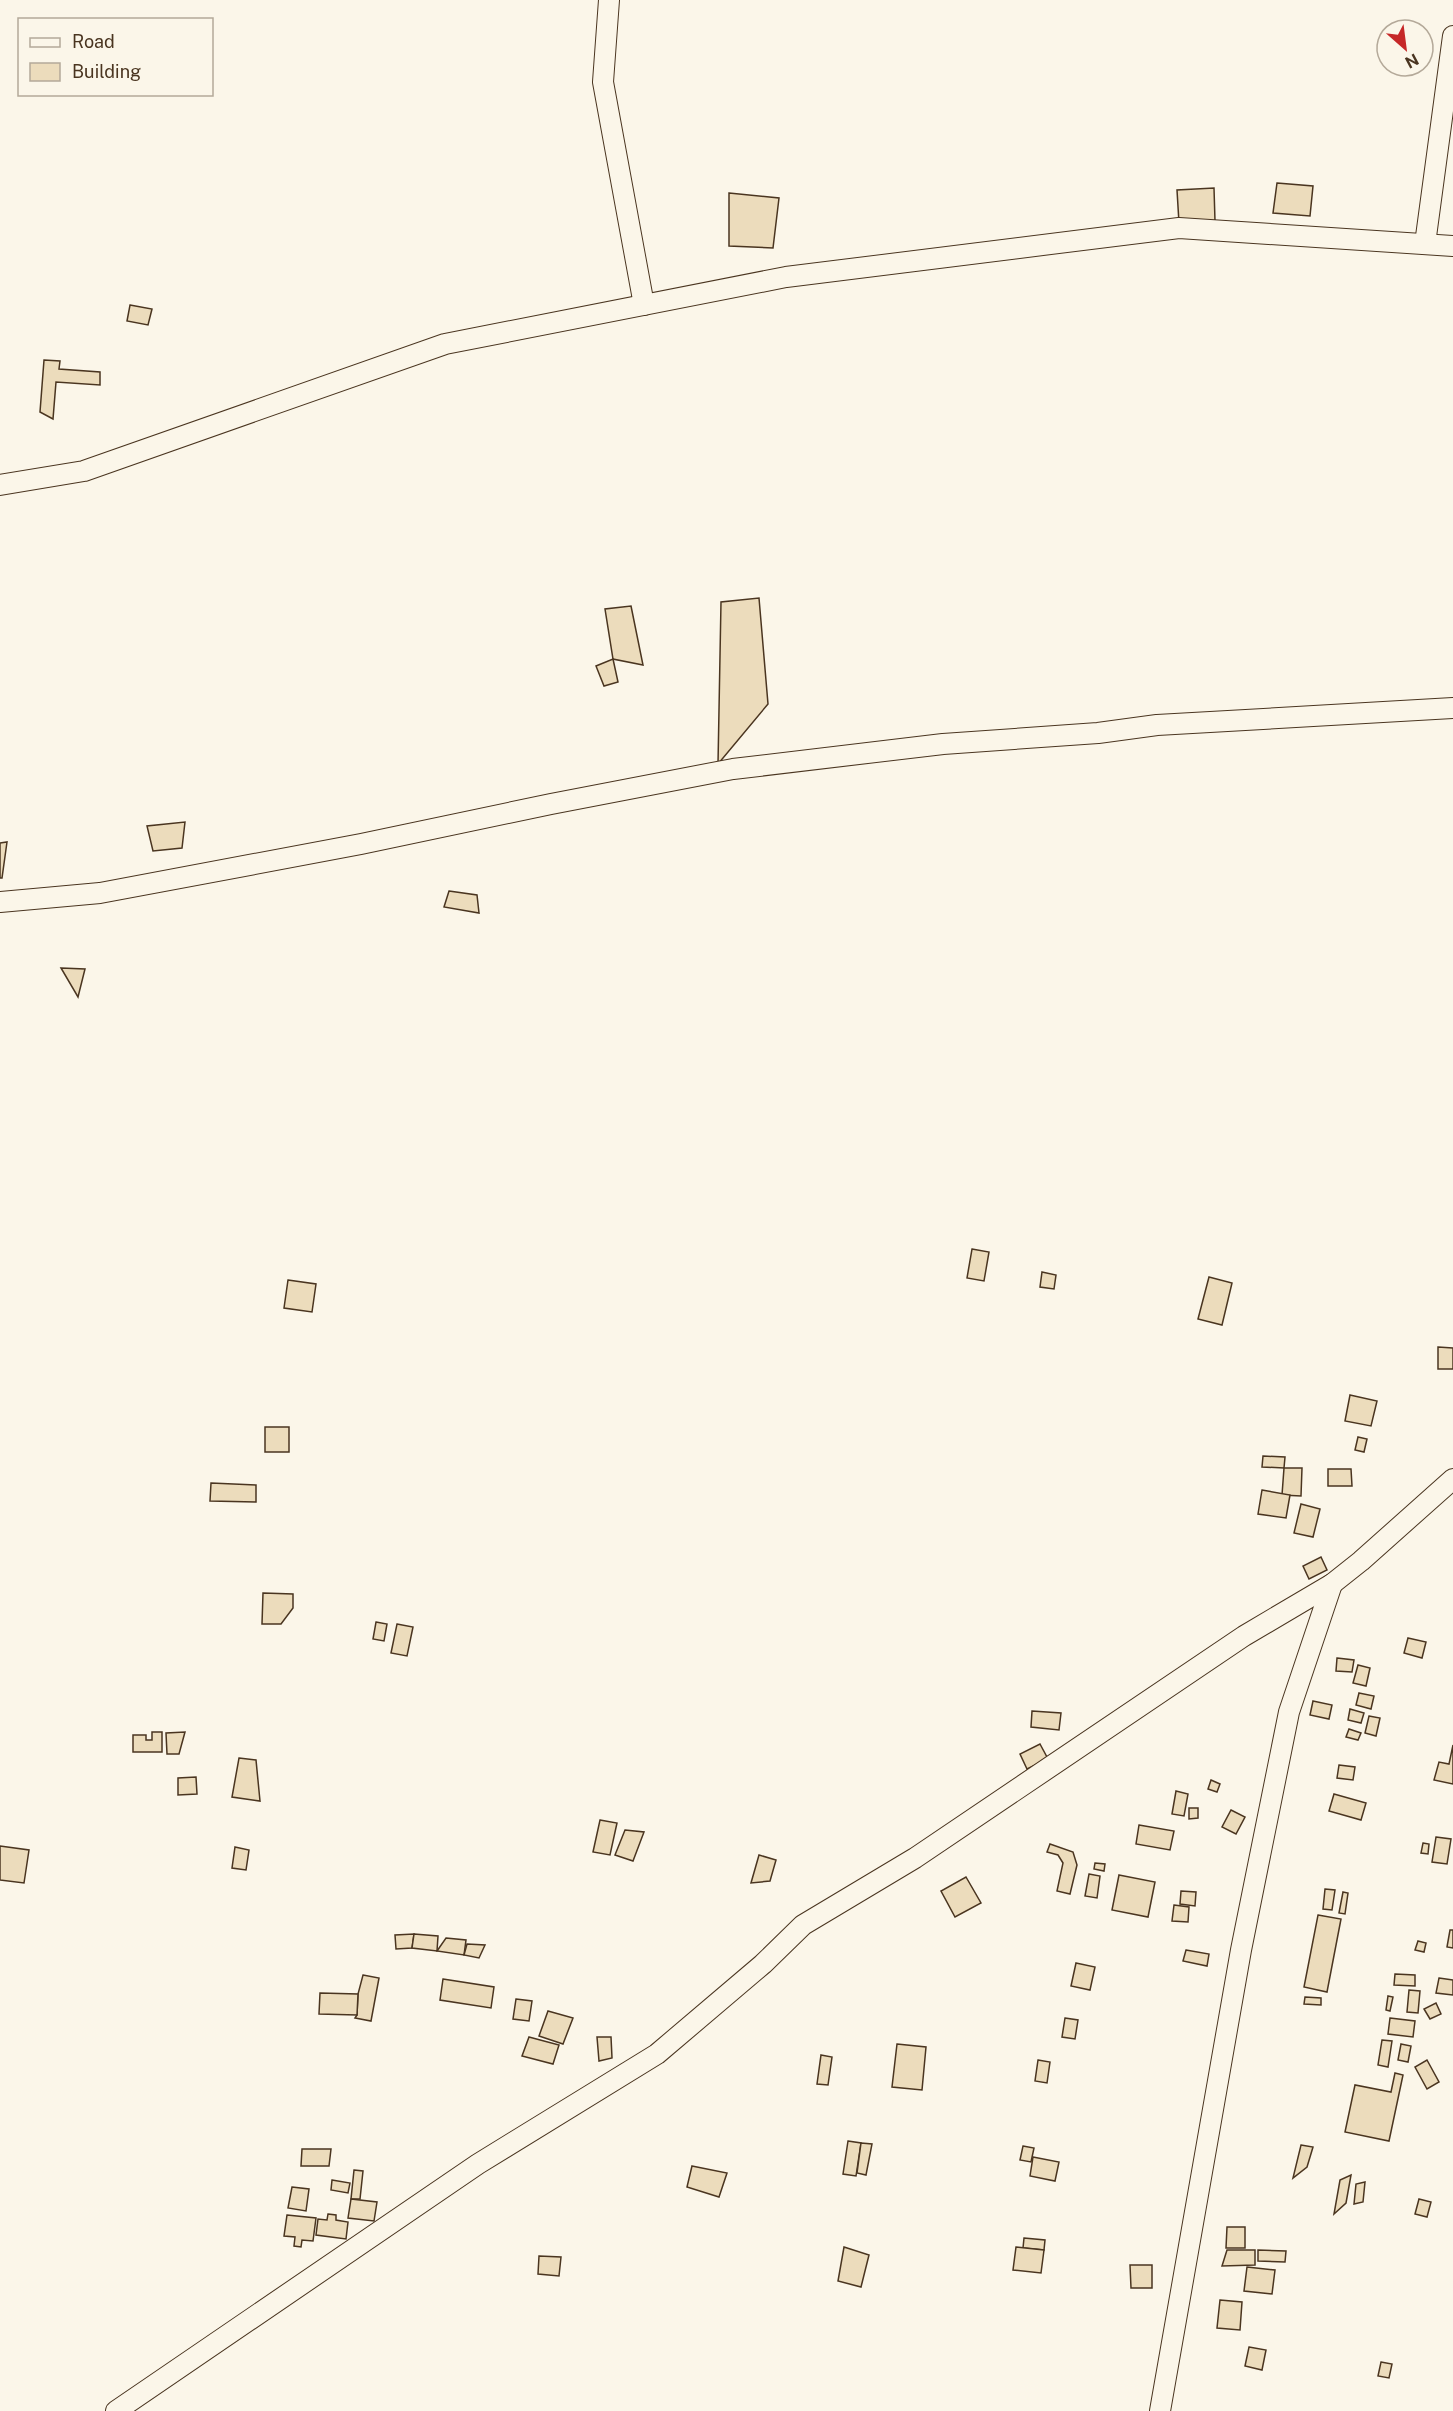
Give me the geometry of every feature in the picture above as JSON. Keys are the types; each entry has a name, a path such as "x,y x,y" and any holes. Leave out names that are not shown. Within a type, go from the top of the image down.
{"street":[{"path":"609,0 603,82 644,305"},
{"path":"1425,244 1453,36"},
{"path":"0,485 84,471 445,344 786,277 1179,228 1453,246"},
{"path":"0,902 100,893 361,844 733,769 934,745 1098,733 1157,725 1453,708"},
{"path":"116,2411 478,2164 657,2054 764,1964 803,1925 915,1858 1235,1642 1332,1584 1453,1479"},
{"path":"1160,2411 1239,1961 1289,1712 1332,1584"}],"building":[{"path":"1277,183 1313,186 1310,216 1273,213"},
{"path":"1214,188 1215,221 1179,223 1177,190"},
{"path":"729,193 779,198 773,248 729,246"},
{"path":"130,305 152,309 148,325 127,321"},
{"path":"44,360 60,361 59,369 100,372 100,385 56,382 53,419 40,412"},
{"path":"759,598 768,704 718,764 721,602"},
{"path":"631,606 643,665 613,659 605,609"},
{"path":"613,659 618,682 604,686 596,666"},
{"path":"185,822 182,848 153,851 147,826"},
{"path":"7,842 2,878 0,878 0,843"},
{"path":"449,891 477,895 479,913 444,907"},
{"path":"61,968 85,969 78,997"},
{"path":"972,1249 989,1252 984,1281 967,1278"},
{"path":"1042,1272 1056,1275 1054,1289 1040,1287"},
{"path":"1209,1277 1232,1283 1222,1325 1198,1319"},
{"path":"288,1280 316,1284 312,1312 284,1308"},
{"path":"1438,1347 1453,1348 1453,1369 1438,1369"},
{"path":"1350,1395 1377,1401 1371,1426 1345,1421"},
{"path":"265,1427 289,1427 289,1452 265,1452"},
{"path":"1358,1437 1367,1439 1364,1452 1355,1450"},
{"path":"1263,1456 1285,1457 1284,1468 1262,1467"},
{"path":"1284,1468 1302,1468 1301,1496 1282,1495"},
{"path":"1328,1469 1351,1469 1352,1486 1328,1486"},
{"path":"211,1483 256,1485 256,1502 210,1501"},
{"path":"1262,1490 1290,1495 1286,1518 1258,1514"},
{"path":"1301,1504 1320,1509 1313,1537 1294,1533"},
{"path":"1321,1557 1327,1570 1309,1579 1303,1566"},
{"path":"263,1593 293,1594 293,1608 281,1624 262,1624"},
{"path":"376,1622 387,1624 384,1641 373,1639"},
{"path":"397,1624 413,1627 407,1656 391,1653"},
{"path":"1408,1638 1426,1642 1422,1658 1404,1653"},
{"path":"1337,1658 1354,1660 1352,1672 1336,1671"},
{"path":"1358,1665 1370,1668 1366,1686 1353,1683"},
{"path":"1359,1693 1374,1696 1371,1709 1356,1705"},
{"path":"1313,1701 1332,1705 1329,1719 1310,1715"},
{"path":"1350,1709 1364,1713 1361,1723 1348,1720"},
{"path":"1032,1711 1061,1713 1059,1730 1031,1727"},
{"path":"1369,1716 1380,1718 1376,1736 1365,1733"},
{"path":"1349,1729 1361,1733 1358,1740 1346,1737"},
{"path":"152,1732 162,1732 162,1752 133,1752 133,1735 146,1735 146,1740 152,1740"},
{"path":"185,1732 179,1754 167,1754 166,1733"},
{"path":"1040,1744 1048,1759 1027,1769 1020,1754"},
{"path":"1453,1745 1453,1784 1434,1780 1439,1762 1449,1764"},
{"path":"239,1758 256,1760 260,1801 232,1797"},
{"path":"1339,1765 1355,1767 1353,1780 1337,1778"},
{"path":"196,1777 197,1794 178,1795 178,1778"},
{"path":"1211,1780 1220,1784 1217,1792 1208,1789"},
{"path":"1176,1791 1188,1794 1184,1816 1172,1814"},
{"path":"1334,1794 1366,1803 1361,1820 1329,1811"},
{"path":"1189,1808 1198,1808 1198,1818 1189,1819"},
{"path":"1231,1810 1245,1817 1236,1834 1222,1827"},
{"path":"600,1820 617,1823 610,1855 593,1852"},
{"path":"1139,1825 1174,1831 1170,1850 1136,1844"},
{"path":"625,1830 644,1832 633,1861 615,1855"},
{"path":"1436,1837 1451,1839 1447,1864 1432,1862"},
{"path":"1423,1843 1429,1844 1428,1854 1421,1853"},
{"path":"1050,1844 1073,1852 1077,1865 1070,1894 1057,1891 1063,1863 1058,1855 1047,1852"},
{"path":"0,1846 29,1850 24,1883 0,1880"},
{"path":"235,1847 249,1850 246,1870 232,1868"},
{"path":"759,1855 776,1860 770,1881 751,1883"},
{"path":"1095,1863 1105,1864 1104,1871 1094,1869"},
{"path":"1089,1874 1100,1876 1097,1898 1085,1896"},
{"path":"1119,1875 1155,1882 1148,1917 1112,1910"},
{"path":"966,1877 981,1903 955,1917 941,1891"},
{"path":"1325,1889 1335,1890 1332,1910 1323,1909"},
{"path":"1181,1891 1196,1892 1195,1906 1180,1904"},
{"path":"1343,1892 1348,1893 1345,1914 1339,1913"},
{"path":"1174,1905 1189,1907 1188,1922 1172,1921"},
{"path":"1318,1915 1341,1919 1327,1992 1304,1987"},
{"path":"1450,1930 1453,1930 1453,1948 1447,1947"},
{"path":"414,1934 412,1948 396,1949 395,1935"},
{"path":"414,1934 438,1936 437,1951 412,1948"},
{"path":"446,1938 466,1940 464,1955 437,1951"},
{"path":"1418,1941 1426,1943 1424,1952 1415,1950"},
{"path":"467,1944 485,1945 479,1958 464,1955"},
{"path":"1186,1950 1209,1954 1207,1966 1183,1961"},
{"path":"1076,1963 1095,1967 1090,1990 1071,1986"},
{"path":"1395,1974 1415,1975 1415,1986 1394,1985"},
{"path":"363,1975 379,1978 371,2021 355,2018"},
{"path":"1439,1978 1453,1980 1453,1995 1436,1993"},
{"path":"443,1979 494,1987 491,2008 440,2000"},
{"path":"1409,1990 1420,1991 1418,2013 1407,2012"},
{"path":"320,1993 358,1994 357,2015 319,2014"},
{"path":"1388,1996 1393,1997 1390,2011 1386,2010"},
{"path":"1305,1997 1321,1998 1321,2005 1304,2004"},
{"path":"516,1999 532,2001 529,2021 513,2019"},
{"path":"1436,2003 1441,2014 1430,2019 1424,2009"},
{"path":"548,2011 573,2018 563,2044 539,2036"},
{"path":"1065,2018 1078,2020 1075,2039 1062,2037"},
{"path":"1390,2018 1415,2021 1413,2037 1388,2034"},
{"path":"529,2037 559,2045 553,2064 522,2056"},
{"path":"597,2037 611,2037 612,2058 599,2061"},
{"path":"1382,2040 1392,2041 1388,2067 1378,2065"},
{"path":"897,2044 926,2047 922,2090 892,2087"},
{"path":"1401,2044 1411,2046 1408,2062 1398,2060"},
{"path":"821,2055 832,2057 828,2085 817,2084"},
{"path":"1038,2060 1050,2062 1047,2083 1035,2081"},
{"path":"1427,2060 1439,2082 1427,2089 1415,2067"},
{"path":"1395,2073 1403,2075 1389,2141 1345,2132 1355,2085 1391,2092"},
{"path":"848,2141 861,2143 856,2176 843,2174"},
{"path":"861,2143 872,2144 866,2175 857,2173"},
{"path":"1301,2145 1313,2147 1307,2167 1293,2178"},
{"path":"1023,2146 1034,2148 1031,2162 1020,2160"},
{"path":"302,2149 331,2149 329,2166 301,2166"},
{"path":"1033,2157 1059,2162 1055,2181 1030,2176"},
{"path":"692,2166 727,2173 719,2197 687,2187"},
{"path":"354,2170 363,2171 360,2199 351,2199"},
{"path":"1351,2175 1346,2203 1334,2214 1340,2180"},
{"path":"332,2180 350,2183 348,2193 331,2190"},
{"path":"1365,2182 1363,2202 1354,2204 1356,2184"},
{"path":"292,2187 309,2189 306,2211 288,2208"},
{"path":"351,2199 377,2202 374,2221 348,2218"},
{"path":"1419,2199 1431,2202 1427,2217 1415,2214"},
{"path":"328,2214 336,2215 336,2220 348,2222 346,2239 316,2235 318,2219 327,2220"},
{"path":"287,2215 316,2218 313,2241 302,2240 301,2247 294,2246 295,2237 284,2236"},
{"path":"1227,2227 1245,2227 1245,2248 1226,2248"},
{"path":"1024,2238 1045,2240 1044,2250 1023,2248"},
{"path":"844,2247 869,2255 861,2287 838,2281"},
{"path":"1016,2247 1044,2250 1041,2273 1013,2270"},
{"path":"1227,2250 1255,2250 1255,2265 1222,2266"},
{"path":"1258,2250 1286,2251 1285,2262 1258,2261"},
{"path":"539,2256 561,2257 559,2276 538,2274"},
{"path":"1130,2265 1152,2265 1152,2288 1131,2288"},
{"path":"1247,2267 1275,2270 1272,2294 1244,2291"},
{"path":"1220,2300 1242,2302 1240,2330 1217,2328"},
{"path":"1249,2347 1266,2350 1262,2370 1245,2366"},
{"path":"1381,2362 1392,2364 1389,2378 1378,2376"}]}
